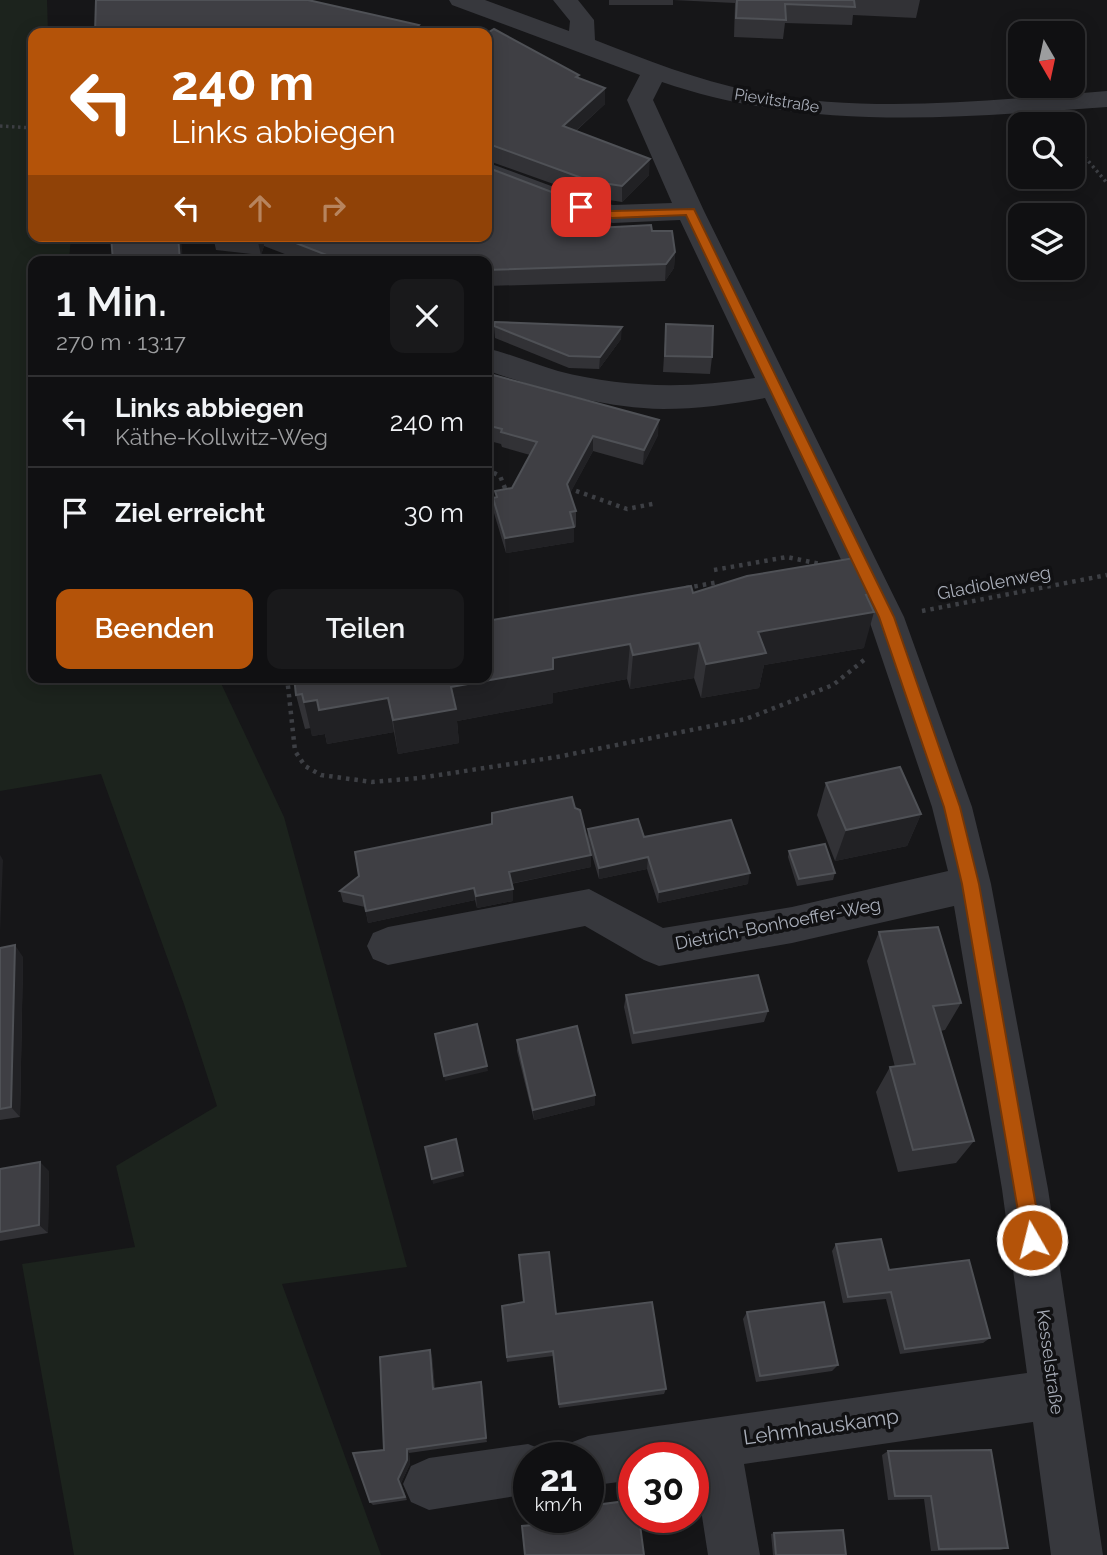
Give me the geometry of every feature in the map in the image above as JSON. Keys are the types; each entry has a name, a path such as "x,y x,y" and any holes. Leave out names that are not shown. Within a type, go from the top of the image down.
{"street":[{"name":"Pievitstraße","path":"461,0 655,71 750,98 859,111 1107,99"},
{"path":"565,0 582,20 582,43"},
{"name":"Kesselstraße","path":"655,71 639,100 886,617 952,807 971,884 1025,1189 1077,1555"},
{"path":"492,172 581,207 612,214 690,211"},
{"path":"492,360 573,385 635,395 686,398 774,386"},
{"name":"Dietrich-Bonhoeffer-Weg","path":"388,946 589,907 659,947 792,925 971,884"},
{"name":"Lehmhauskamp","path":"604,1459 1054,1394"},
{"path":"715,1442 734,1555"},
{"path":"429,1484 513,1471"}],"path":[{"path":"0,126 28,128"},
{"path":"1085,157 1107,183"},
{"path":"492,472 500,476 509,497 492,503"},
{"path":"560,489 572,487 626,509 657,503"},
{"path":"714,570 787,557 826,567"},
{"name":"Gladiolenweg","path":"886,617 1107,575"},
{"path":"679,589 719,582"},
{"path":"288,683 295,751 305,766 321,775 372,782 418,778 558,757 746,719 833,685 858,662 866,659"}],"shaded area":[{"path":"0,0 47,0 48,28 28,28 28,242 71,242 69,256 28,256 28,683 221,683 284,817 407,1267 282,1284 381,1555 74,1555 22,1264 135,1247 116,1166 217,1106 184,1004 101,774 0,791"}],"building":[{"path":"96,0 308,0 419,25 416,28 95,28"},
{"path":"737,0 854,0 855,7 785,4 786,20 736,18"},
{"path":"492,30 579,75 576,77 605,88 563,126 650,159 622,186 590,181 492,145"},
{"path":"492,169 570,199 601,207 577,229 651,225 652,231 672,231 675,252 666,264 492,270 492,256 329,256 293,242 492,242"},
{"path":"111,242 178,242 180,256 113,256"},
{"path":"495,322 622,327 600,357 569,356 494,326"},
{"path":"666,324 713,326 712,357 665,356"},
{"path":"492,375 659,420 644,450 593,436 567,484 576,511 570,512 574,527 505,538 493,498 497,497 495,491 512,488 537,442 501,432 502,429 492,426"},
{"path":"854,558 870,594 866,595 874,612 758,632 766,653 706,664 699,643 633,655 630,644 553,658 553,669 492,680 492,620 691,586 693,593 747,576"},
{"path":"295,683 474,683 451,687 456,709 393,720 388,698 319,710 317,700 304,702 302,694 296,695"},
{"path":"900,767 921,814 846,830 826,783"},
{"path":"572,797 575,808 580,810 591,855 509,872 513,889 476,896 474,888 366,911 363,896 340,891 359,876 355,852 492,824 492,813"},
{"path":"638,819 644,837 731,820 750,873 659,892 648,857 599,868 588,829"},
{"path":"825,844 835,873 799,879 789,851"},
{"path":"938,927 961,1003 933,1006 974,1141 913,1150 890,1067 915,1064 879,932"},
{"path":"15,945 11,1107 0,1109 0,948"},
{"path":"758,975 768,1011 634,1033 626,995"},
{"path":"477,1024 487,1066 444,1076 435,1034"},
{"path":"577,1026 595,1095 533,1110 517,1040"},
{"path":"456,1139 463,1171 432,1179 425,1147"},
{"path":"40,1162 39,1225 0,1232 0,1169"},
{"path":"881,1239 889,1270 969,1260 990,1338 905,1349 891,1292 848,1297 836,1244"},
{"path":"549,1252 556,1314 652,1302 666,1389 559,1404 553,1351 507,1357 502,1306 524,1302 519,1255"},
{"path":"824,1302 838,1365 760,1376 747,1312"},
{"path":"430,1350 433,1389 481,1382 486,1438 407,1449 407,1460 398,1479 405,1497 370,1502 353,1453 384,1450 380,1357"},
{"path":"991,1450 1008,1548 939,1549 931,1496 895,1496 888,1451"},
{"path":"618,1502 618,1533 641,1533 644,1555 525,1555 523,1533 604,1533 604,1504"},
{"path":"843,1530 846,1555 776,1555 774,1533"}],"route":[{"path":"581,207 612,214 690,211 886,617 952,807 971,884 1032,1240"}]}
